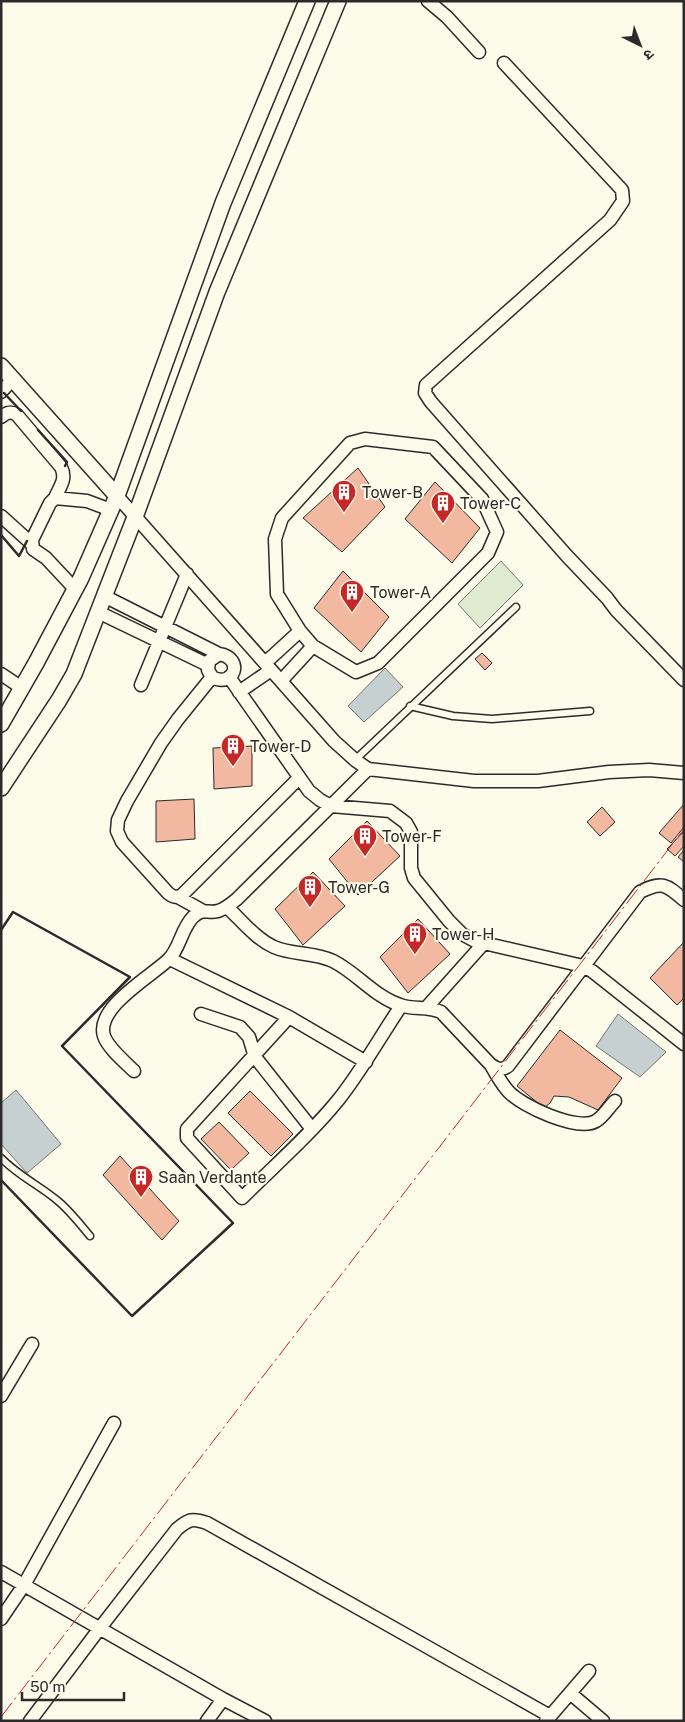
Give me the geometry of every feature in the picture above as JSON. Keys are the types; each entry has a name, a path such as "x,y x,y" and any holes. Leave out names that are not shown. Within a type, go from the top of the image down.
{"street":[{"path":"1,724 76,589 114,503 223,204 307,1"},
{"path":"1,788 74,674 135,516 217,292 338,1"},
{"path":"428,1 447,17 479,52"},
{"path":"504,64 622,190 623,201 610,220 426,385 424,393 567,556 684,680"},
{"path":"1,366 114,503 135,516 334,741 355,760 368,768 474,781 538,781 609,772 649,770 684,773"},
{"path":"1,392 13,379"},
{"path":"1,416 12,412 17,415 65,474 32,543 33,549 46,558 76,589"},
{"path":"366,439 433,447 482,499 497,532 488,553 378,663 356,672 313,646 300,631 277,594 275,539 282,518 350,443 366,439"},
{"path":"55,498 114,503"},
{"path":"1,516 32,543"},
{"path":"140,685 187,574"},
{"path":"98,612 158,641 210,671 221,680 229,677 234,670 233,661 227,656 219,654 104,596"},
{"path":"240,692 268,667 300,631"},
{"path":"281,681 313,646"},
{"path":"219,654 212,658 210,671 161,743 118,820 117,831 122,842 168,894 172,897 178,897 203,911 216,912 227,907 368,768"},
{"path":"1,674 22,688"},
{"path":"229,677 309,791 331,806 390,811 406,823 411,832 411,868 414,878 462,934 474,941 583,966 592,971 684,1044"},
{"path":"178,897 299,778"},
{"path":"491,1065 498,1069 508,1066 640,892 660,884 673,890 684,900"},
{"path":"227,907 263,940 274,946 332,961 349,970 388,1000 401,1006 435,1009 446,1016 491,1065 508,1092 525,1105 550,1116 583,1124 597,1121 615,1101"},
{"path":"134,1071 108,1043 103,1028 106,1020 118,1001 170,959 182,933 192,918 203,911"},
{"path":"426,1008 484,943"},
{"path":"170,959 289,1017 366,1062"},
{"path":"289,1017 187,1128 187,1138 242,1198 338,1100 366,1062 401,1006"},
{"path":"201,1014 240,1027 249,1037 254,1055 312,1128"},
{"path":"1,1396 32,1344"},
{"path":"1,1619 24,1584 114,1423"},
{"path":"30,1721 100,1628 187,1520 207,1523 548,1719 589,1672"},
{"path":"1,1572 265,1721"},
{"path":"570,1693 603,1721"},
{"path":"207,1721 223,1699"}],"lane":[{"path":"355,760 516,607"},
{"path":"410,706 453,716 492,719 590,711"},
{"path":"1,1158 21,1176 57,1200 90,1236"}],"green space":[{"path":"501,561 523,585 480,628 458,604"}],"shaded area":[{"path":"385,668 403,687 364,722 348,706"},
{"path":"618,1014 666,1052 640,1077 596,1046"},
{"path":"16,1090 61,1144 27,1173 1,1144 1,1103"}],"building":[{"name":"Tower-B","path":"358,468 385,507 342,552 303,518"},
{"name":"Tower-C","path":"435,482 480,528 452,563 405,519"},
{"name":"Tower-A","path":"343,571 389,617 361,652 314,608"},
{"path":"482,653 492,663 485,670 475,659"},
{"name":"Tower-D","path":"252,746 252,786 214,789 213,748"},
{"path":"194,799 195,839 156,842 156,801"},
{"path":"684,804 684,827 671,843 659,833"},
{"path":"602,807 615,822 600,836 587,822"},
{"name":"Tower-F","path":"367,821 400,856 358,895 329,859"},
{"path":"684,831 684,846 675,856 667,849"},
{"path":"684,850 684,862 678,857"},
{"name":"Tower-G","path":"313,872 345,906 303,945 275,909"},
{"name":"Tower-H","path":"418,919 450,954 408,993 380,957"},
{"path":"684,942 684,998 677,1005 650,978"},
{"path":"560,1030 622,1078 598,1110 569,1097 554,1096 544,1108 517,1086"},
{"path":"250,1091 293,1134 271,1156 228,1113"},
{"path":"219,1122 249,1153 231,1170 201,1139"},
{"name":"Saan Verdante","path":"120,1156 179,1221 162,1240 103,1175"}],"wall":[{"path":"4,393 21,411"},
{"path":"38,430 67,462 65,466"},
{"path":"1,535 19,556 27,541"},
{"path":"1,930 13,912 130,977 62,1046 233,1223 132,1316 1,1180"}],"power":[{"path":"1,1717 684,829"}],"place":[{"name":"Tower-B","path":"344,513"},
{"name":"Tower-C","path":"443,524"},
{"name":"Tower-A","path":"352,613"},
{"name":"Tower-D","path":"233,767"},
{"name":"Tower-F","path":"365,857"},
{"name":"Tower-G","path":"310,908"},
{"name":"Tower-H","path":"415,955"},
{"name":"Saan Verdante","path":"141,1198"}]}
